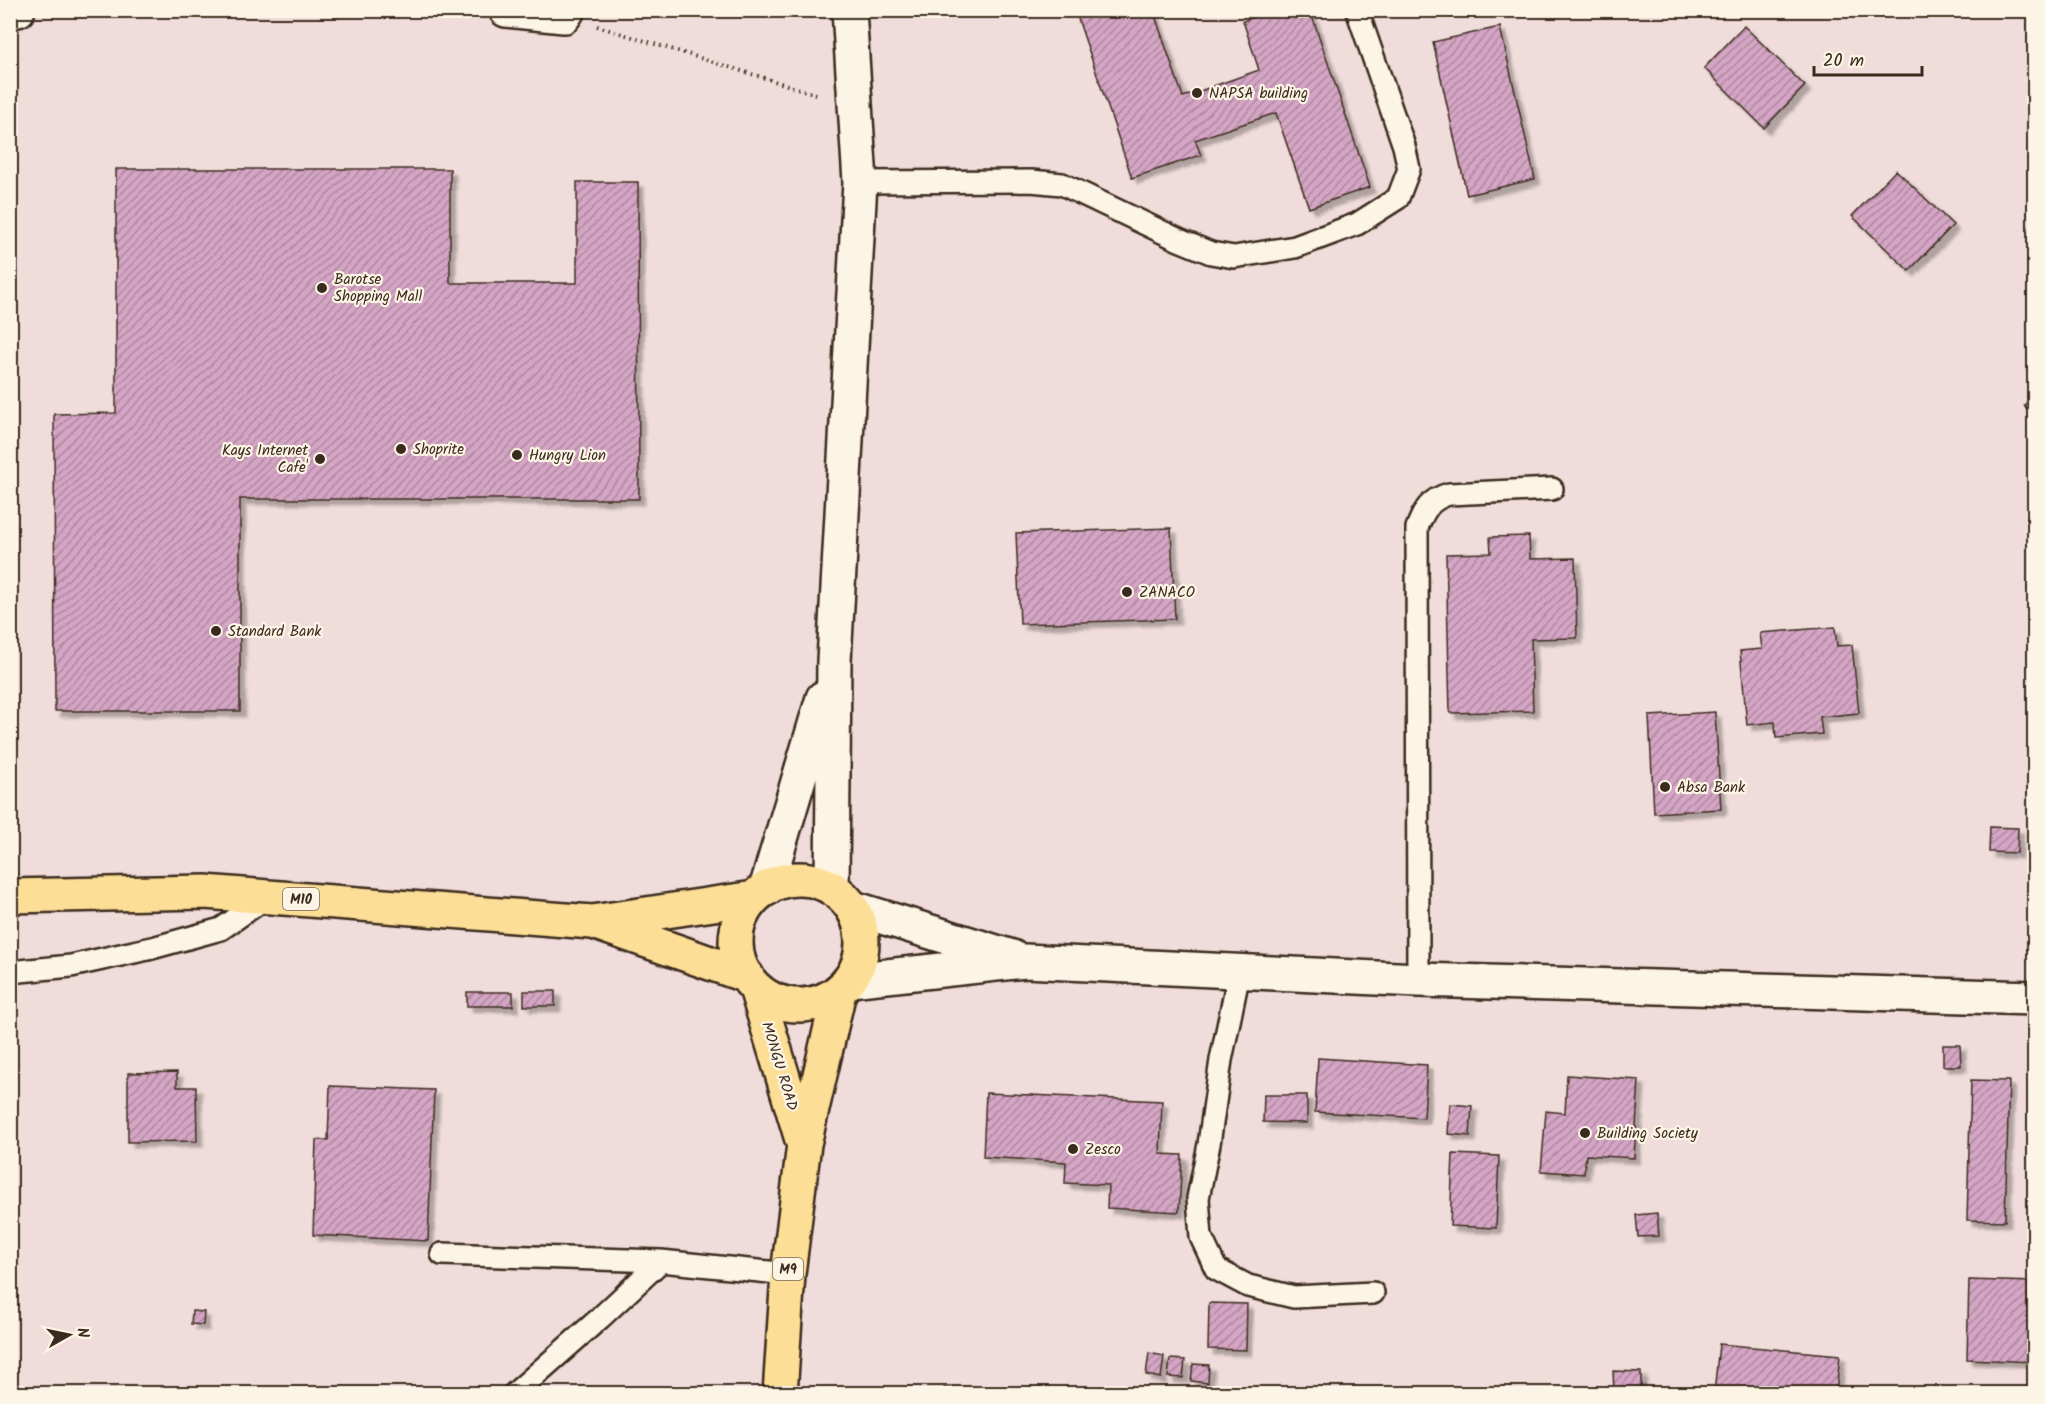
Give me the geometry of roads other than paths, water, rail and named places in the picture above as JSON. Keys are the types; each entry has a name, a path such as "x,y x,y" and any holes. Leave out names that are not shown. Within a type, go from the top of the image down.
{"main road":[{"path":"10,11 18,10"},
{"path":"506,10 566,13"},
{"path":"834,661 760,893 742,915 736,936 739,957 751,982 767,997 796,1006 812,1005 827,1000 845,986 858,966 862,937 859,922 843,898 834,661 860,182 849,10"},
{"path":"760,893 778,883 792,879 806,879 843,898 1025,961"},
{"name":"M10","path":"10,896 205,892 592,922 760,893"},
{"name":"M10","path":"592,922 751,982"},
{"path":"845,986 1025,961 1418,980 2034,998"},
{"name":"MONGU ROAD","path":"751,982 804,1144"},
{"name":"MONGU ROAD","path":"780,1394 788,1274 804,1144 845,986"}],"lane":[{"path":"860,182 1030,181 1062,184 1211,253 1234,257 1295,247 1357,224 1398,198 1409,169 1404,146 1357,10"},
{"path":"1418,980 1417,528 1424,510 1436,497 1449,494 1552,489"},
{"path":"10,972 71,966 152,948 221,929 267,897"},
{"path":"1239,973 1221,1060 1209,1144 1198,1198 1201,1237 1216,1269 1248,1286 1294,1297 1373,1293"},
{"path":"442,1254 661,1262 788,1274"},
{"path":"514,1394 661,1262"}],"place":[{"name":"NAPSA building","path":"1197,93"},
{"name":"Barotse Shopping Mall","path":"322,288"},
{"name":"Shoprite","path":"401,449"},
{"name":"Hungry Lion","path":"517,455"},
{"name":"Kays Internet Cafe'","path":"320,459"},
{"name":"ZANACO","path":"1127,592"},
{"name":"Standard Bank","path":"216,631"},
{"name":"Absa Bank","path":"1665,787"},
{"name":"Building Society","path":"1585,1133"},
{"name":"Zesco","path":"1073,1149"}]}
